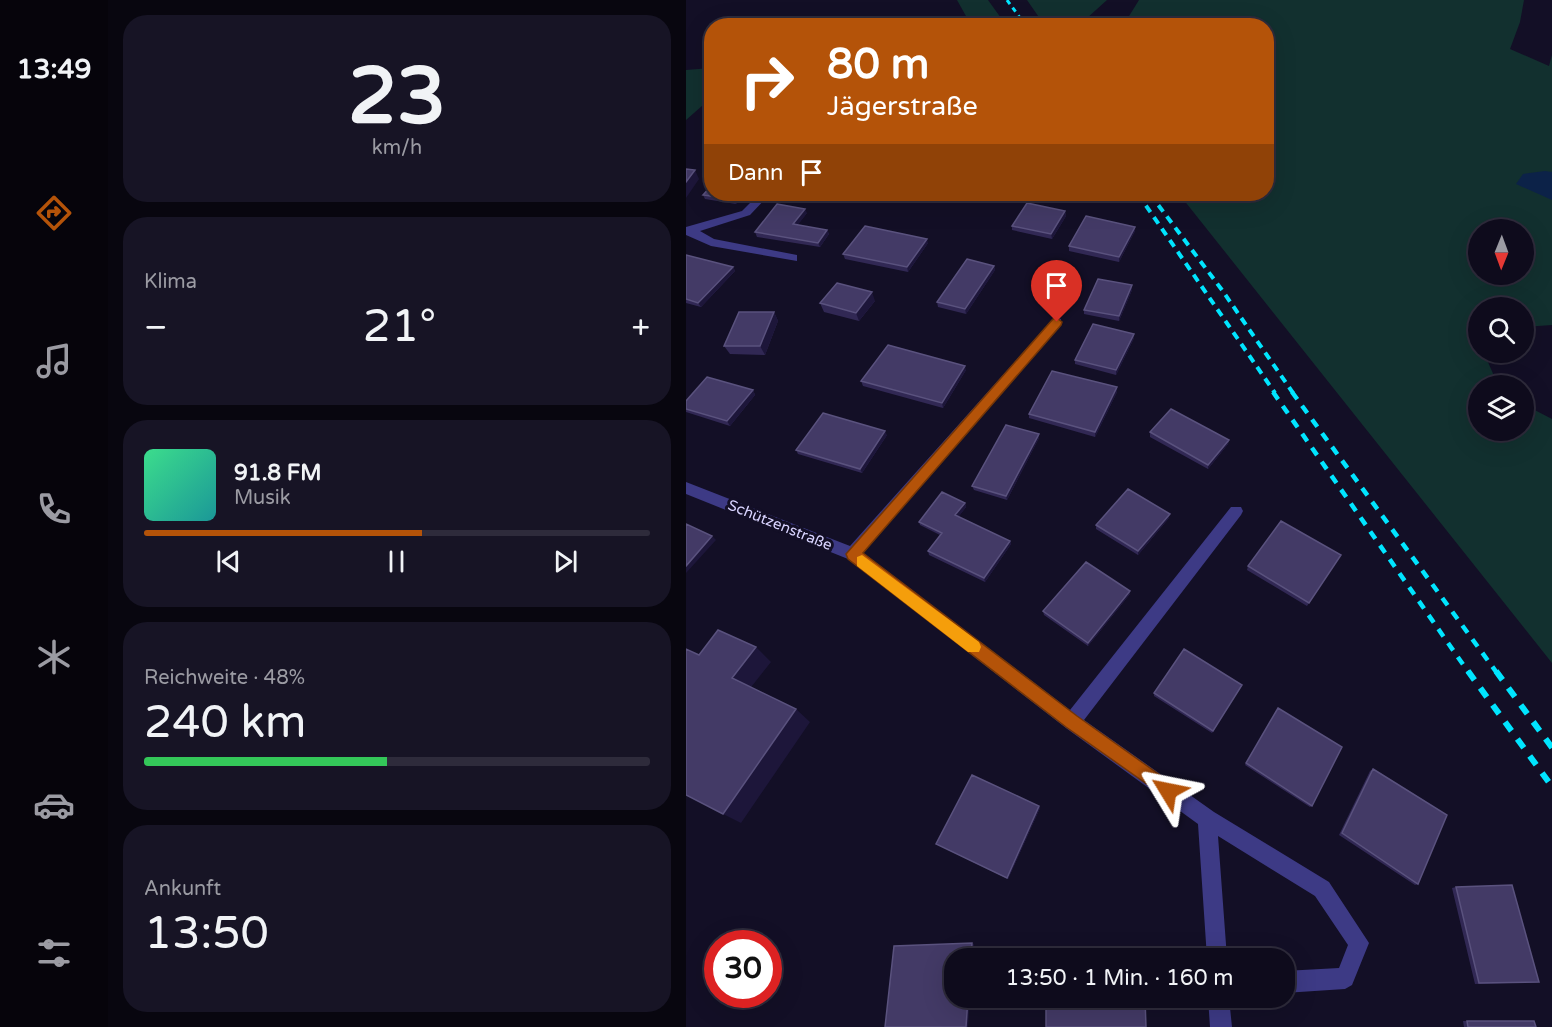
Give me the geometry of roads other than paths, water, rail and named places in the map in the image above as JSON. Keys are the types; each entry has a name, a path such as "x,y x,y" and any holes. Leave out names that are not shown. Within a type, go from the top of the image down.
{"street":[{"path":"688,231 746,213 758,201"},
{"path":"688,231 711,242 793,258"},
{"path":"853,554 1057,322"},
{"name":"Schützenstraße","path":"686,488 853,554 1072,722 1207,819 1322,890 1359,943 1345,978 1295,981"},
{"path":"1072,722 1236,511"},
{"path":"1207,819 1216,948"},
{"path":"1220,1008 1221,1027"}],"water":[{"path":"1552,172 1552,200 1516,184 1523,174"}],"railway":[{"path":"1007,0 1020,18"},
{"path":"1143,201 1275,393"},
{"path":"1155,201 1222,290 1293,393"},
{"path":"1273,392 1469,673"},
{"path":"1292,392 1497,673"},
{"path":"1468,671 1553,788"},
{"path":"1496,671 1553,749"}]}
